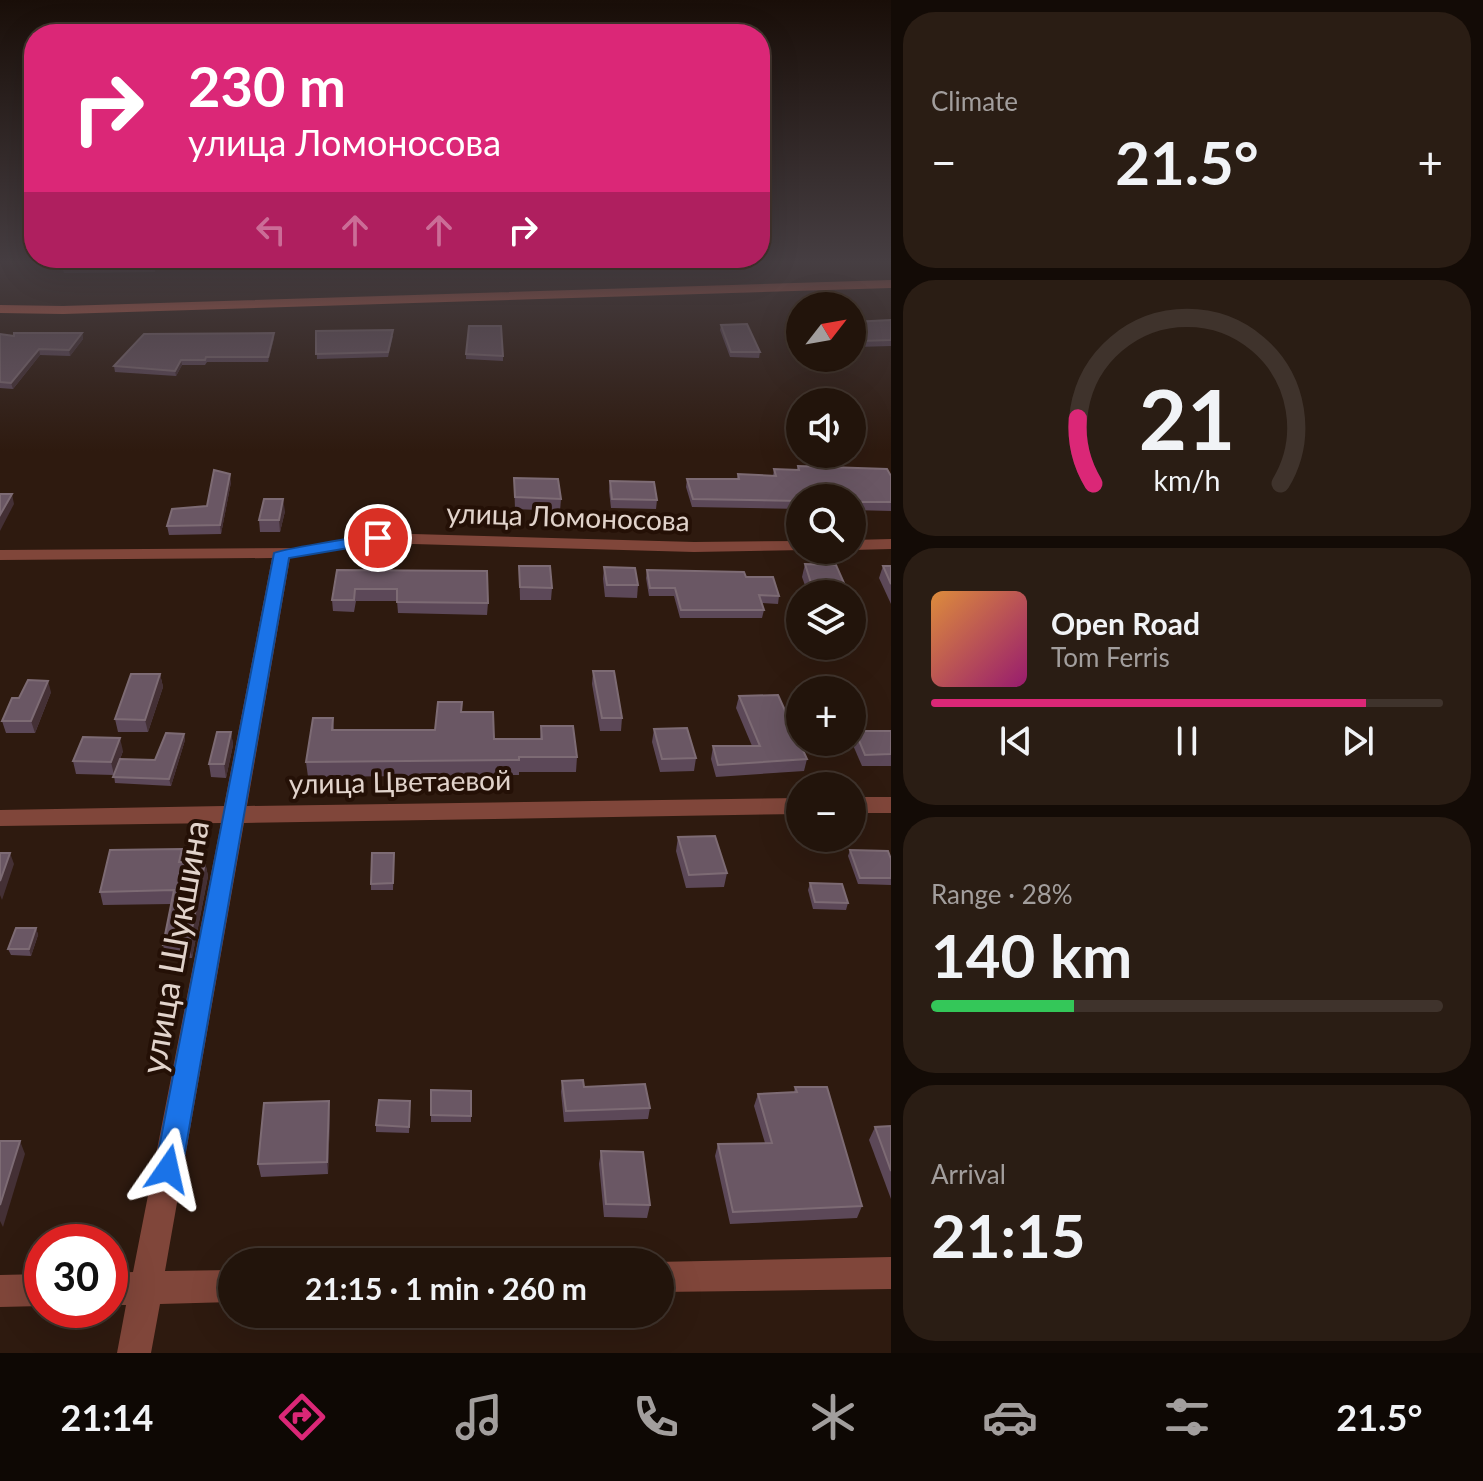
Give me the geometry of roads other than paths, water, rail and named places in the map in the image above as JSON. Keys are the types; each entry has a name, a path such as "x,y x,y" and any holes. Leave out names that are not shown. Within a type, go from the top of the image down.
{"street":[{"name":"улица Ломоносова","path":"0,555 303,553 378,538 694,547 786,546"},
{"path":"866,545 891,544"},
{"name":"улица Шукшина","path":"134,1353 282,553"},
{"path":"866,805 891,805"},
{"name":"улица Цветаевой","path":"0,818 786,806"},
{"path":"674,1276 891,1273"},
{"path":"128,1289 218,1286"},
{"path":"0,1291 24,1290"}]}
